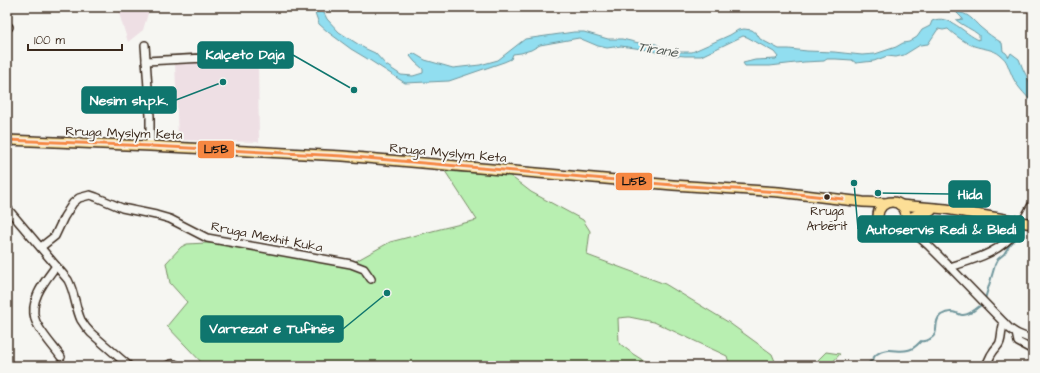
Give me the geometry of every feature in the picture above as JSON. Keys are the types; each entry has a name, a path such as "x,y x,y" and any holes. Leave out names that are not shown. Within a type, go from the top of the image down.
{"main road":[{"name":"Rruga Myslym Keta","path":"7,140 347,156 673,185 779,192 862,202 886,203"},
{"path":"862,202 878,217"},
{"path":"946,210 921,213 911,217 895,229 888,229 884,227 880,224 878,217 880,208 886,203 892,202 900,205 946,210 1019,224 1033,224"},
{"path":"900,205 905,212 903,222"}],"street":[{"path":"145,45 150,116 150,146"},
{"path":"146,61 278,58"},
{"name":"Rruga Mexhit Kuka","path":"41,248 54,236 73,203 79,198 90,195 122,208 156,215 170,220 207,238 351,264 364,269 371,279"},
{"path":"950,267 975,259 997,249 1019,224 1033,203"},
{"path":"7,208 68,280 72,288 81,320 86,327 129,366"},
{"path":"903,222 950,267 1002,321 1016,333 1033,340"},
{"path":"895,229 914,232"},
{"path":"56,266 39,292 34,304 34,311 39,327 61,357"},
{"path":"985,366 989,362 993,352 1001,340 1002,321"},
{"path":"1016,333 1018,342 1033,350"},
{"path":"167,366 171,364 178,366"}],"shaded area":[{"path":"117,7 150,7 143,30 128,42"},
{"path":"175,62 258,62 259,142 178,140"}],"green space":[{"path":"445,171 509,175 531,192 583,220 590,231 587,255 665,284 728,322 772,354 777,366 730,366 727,356 654,322 629,317 618,318 619,343 652,366 205,366 167,326 187,302 170,283 166,263 181,247 187,244 219,243 366,267 356,261 390,242 477,220"},
{"path":"826,352 840,354 829,366 812,366"}],"water":[{"name":"Tiranë","path":"313,7 321,7 327,19 339,32 364,48 375,53 386,65 401,75 413,76 423,73 423,69 410,56 413,53 425,60 453,68 480,65 498,60 525,39 574,32 584,32 608,39 622,39 639,43 656,44 673,52 692,52 738,30 744,29 752,30 760,39 779,49 862,55 875,54 909,42 917,37 922,30 930,26 932,21 938,19 956,25 979,40 979,35 956,20 963,19 956,12 970,17 980,27 1002,43 1003,51 1009,57 1011,53 1019,59 1033,89 1033,103 1020,89 1003,57 994,51 968,43 948,29 938,29 928,44 920,45 904,55 896,57 887,56 874,61 856,63 852,60 827,59 824,61 770,66 745,66 743,63 755,60 776,59 778,57 774,52 743,36 701,56 662,54 649,50 621,46 607,48 579,38 540,45 531,50 513,54 511,59 504,62 449,81 405,83 351,49 328,32 319,24"}],"waterway":[{"path":"985,299 995,265 998,259 1004,254 1015,239"},
{"path":"867,366 875,355 885,350 904,351 915,347 921,341 926,341 933,337 936,331 938,318 941,315 950,312 965,315 981,305"}],"transit line":[{"name":"L15B","path":"7,140 343,156 673,185 779,192 843,199"}],"place":[{"name":"Nesim sh.p.k.","path":"223,82"},
{"name":"Kalçeto Daja","path":"354,90"},
{"name":"Autoservis Redi & Bledi","path":"854,183"},
{"name":"Hida","path":"878,193"},
{"name":"Rruga Arbërit","path":"827,197"},
{"name":"Varrezat e Tufinës","path":"387,293"}]}
